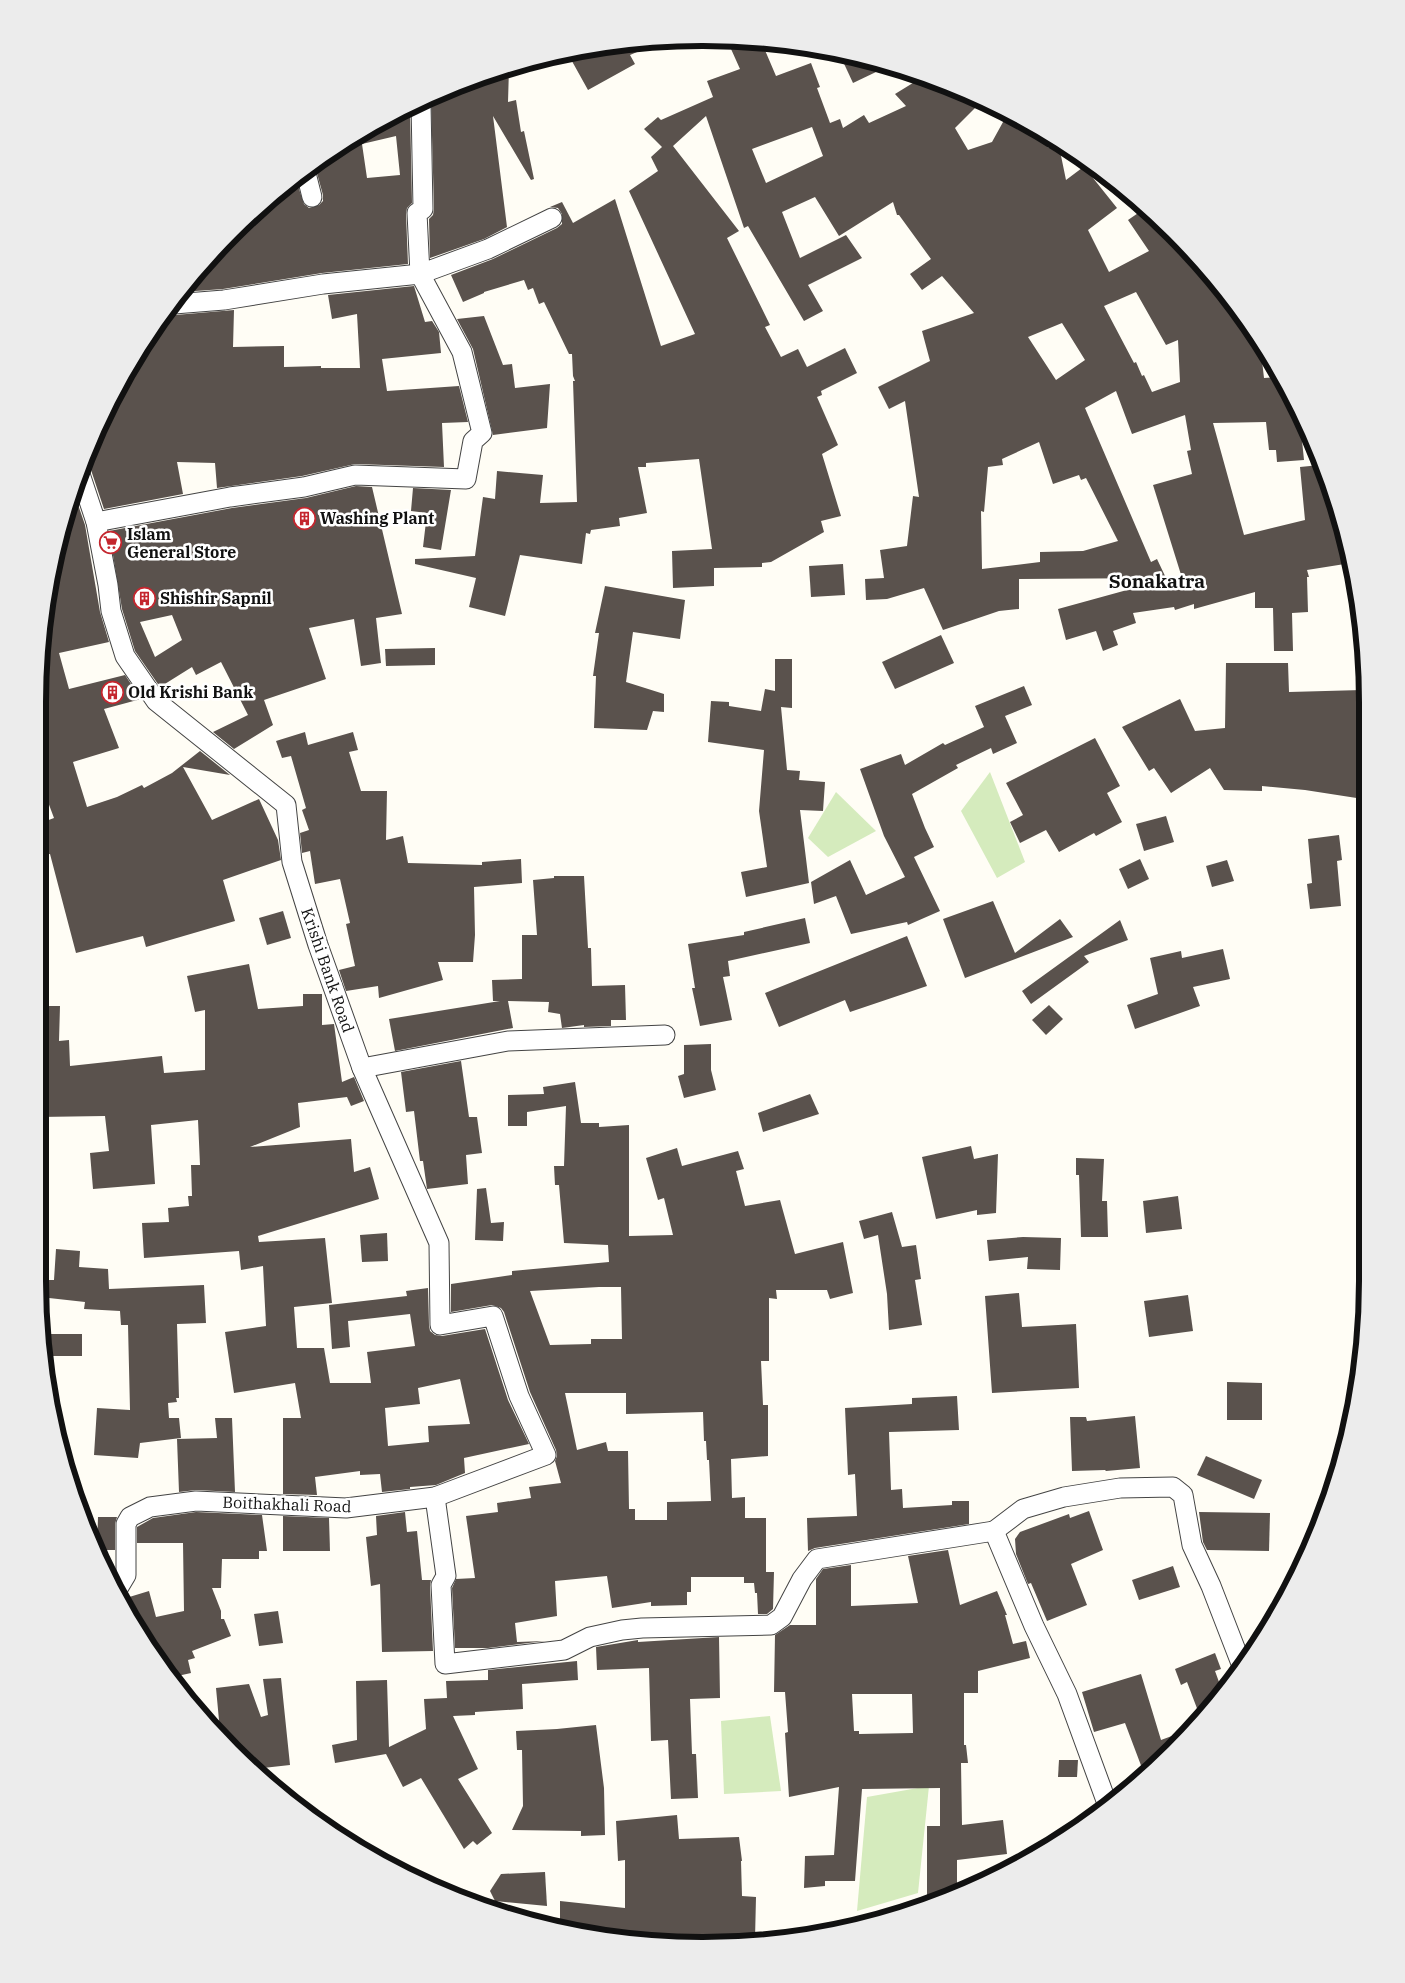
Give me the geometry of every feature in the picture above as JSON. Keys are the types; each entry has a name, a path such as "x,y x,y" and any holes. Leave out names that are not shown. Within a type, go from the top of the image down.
{"street":[{"path":"96,522 230,497 304,488 355,475 466,479 473,441 482,433 462,352 420,274 418,212 423,209 421,110"},
{"path":"308,179 312,197"},
{"path":"182,303 224,300 323,284 420,274 488,249 552,218"},
{"name":"Krishi Bank Road","path":"84,485 96,522 111,610 125,656 156,701 286,806 292,862 318,945 362,1068 439,1243 440,1325 493,1316 519,1396 546,1456"},
{"path":"362,1068 508,1041 665,1035"},
{"name":"Boithakhali Road","path":"121,1584 126,1575 126,1524 130,1517 150,1507 196,1501 346,1508 435,1497 546,1456"},
{"path":"435,1497 446,1576 441,1585 445,1664 564,1650 590,1637 622,1630 771,1625 782,1617 802,1578 818,1560 994,1531 1022,1509 1064,1497 1120,1488 1173,1487 1183,1495 1192,1545 1211,1586 1239,1658"},
{"path":"994,1531 1034,1626 1067,1694 1105,1798"}],"green space":[{"path":"990,772 1025,862 997,878 961,811"},
{"path":"836,792 876,831 828,857 808,838"},
{"path":"770,1716 781,1791 724,1794 721,1721"},
{"path":"929,1786 918,1893 857,1911 867,1797"}],"building":[{"path":"730,47 765,50 776,76 811,63 820,87 817,88 830,123 840,119 843,128 864,115 869,123 906,106 895,94 915,82 954,96 977,106 955,128 968,150 992,142 1004,120 1047,144 1048,148 1052,147 1060,153 1066,180 1082,168 1088,172 1117,208 1088,230 1109,272 1149,251 1128,220 1139,213 1167,238 1223,303 1248,338 1262,360 1264,378 1273,377 1301,434 1304,460 1277,462 1276,450 1269,450 1266,422 1213,423 1244,535 1305,520 1300,467 1314,466 1324,492 1344,564 1307,570 1309,577 1307,577 1308,612 1292,613 1293,651 1274,651 1273,608 1255,608 1255,592 1194,609 1194,604 1175,610 1174,607 1133,613 1136,623 1113,631 1118,645 1103,651 1096,631 1066,640 1058,609 1167,579 1170,586 1183,581 1153,485 1192,474 1187,451 1191,450 1185,415 1132,434 1116,391 1085,408 1151,562 1157,559 1166,578 1019,579 1019,609 999,611 943,630 924,588 887,599 866,600 865,579 884,578 880,550 907,546 913,496 919,497 905,401 889,409 878,387 930,361 922,331 974,313 942,276 922,290 910,274 931,259 899,215 897,215 893,202 839,236 815,197 782,212 800,258 846,235 862,258 808,285 823,311 804,321 748,226 744,228 706,116 673,146 739,231 727,238 770,325 765,327 781,357 798,349 807,367 845,348 857,373 821,391 822,395 817,397 838,445 822,454 841,516 821,521 824,532 771,562 762,563 762,567 714,568 714,586 673,588 672,551 712,549 699,459 646,463 646,467 638,467 647,513 619,518 620,526 591,530 590,534 586,533 582,564 520,555 505,616 469,607 476,578 415,564 415,559 475,556 483,497 495,499 497,471 543,475 540,503 577,502 573,381 575,381 572,354 569,354 544,302 539,304 533,288 528,290 524,280 484,292 463,302 451,275 493,259 557,228 562,224 562,214 558,208 550,207 562,202 573,223 615,199 661,346 695,334 629,191 658,171 651,157 662,147 644,129 658,117 661,120 713,97 707,81 740,69","holes":["812,127 823,156 766,183 752,149","1136,292 1166,345 1178,340 1180,382 1152,392 1136,362 1134,363 1104,306","1062,323 1085,360 1056,380 1028,337","1039,442 1053,484 1079,475 1081,480 1086,478 1118,541 1083,551 1040,552 1040,562 982,569 981,511 984,512 988,467 1003,465 1002,459"]},
{"path":"643,50 630,55 635,64 588,90 571,60"},
{"path":"843,62 875,70 876,72 853,83"},
{"path":"509,76 508,102 516,100 521,132 524,131 534,179 531,180 493,116 507,227 515,223 484,239 430,258 429,219 433,215 431,105 451,96"},
{"path":"410,115 412,203 407,208 406,214 408,264 322,273 223,289 192,291 238,238 298,186 304,204 309,208 319,205 323,201 317,172 374,134","holes":["396,136 400,175 367,178 362,144"]},
{"path":"414,286 425,322 432,321 439,332 441,353 382,359 387,391 459,386 468,422 442,423 444,467 355,464 302,476 217,488 215,463 177,462 183,494 104,509 90,469 114,412 134,374 174,315 234,310 233,347 284,346 284,367 360,368 357,314 332,319 328,295"},
{"path":"484,316 503,365 512,364 515,388 550,384 547,428 493,435 473,349 457,319"},
{"path":"356,486 372,487 402,614 376,618 381,663 361,666 354,619 309,628 326,679 264,700 273,725 234,749 213,732 248,715 221,662 196,675 192,667 160,687 135,651 122,609 109,531 232,508 306,498","holes":["172,615 182,640 155,657 140,622"]},
{"path":"413,488 451,490 441,550 423,547 427,513 411,511"},
{"path":"78,504 85,525 100,612 109,642 59,653 69,689 125,675 141,699 104,709 119,748 73,762 87,807 117,797 142,785 144,788 172,773 200,751 230,775 183,767 212,820 259,799 278,840 281,860 223,880 235,921 146,947 143,936 76,953 50,854 46,854 46,821 54,818 46,797 48,660 59,574"},
{"path":"843,564 845,595 811,597 809,566"},
{"path":"605,586 685,600 680,639 633,632 626,682 664,694 664,712 653,711 647,730 594,728 596,676 593,676 599,633 595,633"},
{"path":"941,635 954,663 895,689 882,662"},
{"path":"435,648 435,665 386,666 385,649"},
{"path":"775,659 792,659 792,708 781,707 787,770 800,771 799,780 825,782 823,811 800,810 809,883 746,897 741,872 767,867 759,811 764,750 708,742 711,701 729,702 729,706 761,711 765,689 775,691"},
{"path":"1226,663 1288,663 1289,692 1358,690 1359,798 1262,786 1262,791 1224,790 1210,768 1171,793 1154,768 1149,771 1122,727 1180,699 1195,731 1225,728"},
{"path":"1024,686 1032,705 1005,716 1017,743 993,754 991,748 956,765 958,768 912,794 934,847 914,857 940,911 908,925 907,922 851,934 836,896 814,904 811,882 850,860 866,895 905,877 884,836 860,769 901,754 905,765 943,743 945,745 984,727 975,706"},
{"path":"305,732 308,745 353,732 358,750 349,752 361,791 387,791 386,840 403,836 408,863 482,865 482,862 521,859 522,883 474,887 475,935 473,962 438,962 443,980 379,998 378,986 346,991 339,970 355,966 346,924 350,923 340,879 315,884 310,851 302,853 300,833 309,830 302,810 306,808 291,756 282,758 276,741"},
{"path":"1095,738 1120,786 1107,793 1122,822 1096,836 1094,833 1059,852 1046,830 1020,843 1010,822 1023,815 1006,783"},
{"path":"1166,816 1174,842 1144,851 1136,824"},
{"path":"1339,835 1342,860 1337,861 1341,906 1310,909 1307,884 1312,883 1308,839"},
{"path":"1140,859 1149,879 1128,889 1119,869"},
{"path":"1227,860 1234,881 1212,887 1206,866"},
{"path":"554,876 584,876 588,948 591,948 592,986 625,985 626,1020 611,1020 611,1026 584,1027 584,1025 562,1028 560,1014 548,1012 549,1002 508,1001 513,1028 395,1051 389,1019 500,1001 493,1001 492,980 522,979 522,935 537,935 533,880 554,878"},
{"path":"993,901 1015,953 1060,919 1073,937 965,978 943,919"},
{"path":"283,911 291,938 267,945 259,918"},
{"path":"805,918 810,943 728,961 730,976 723,977 732,1020 700,1026 692,988 695,988 688,944 744,935 744,932"},
{"path":"1120,920 1128,940 1084,956 1089,962 1031,1004 1022,991"},
{"path":"907,936 927,986 850,1012 845,1000 779,1027 765,993"},
{"path":"1223,949 1230,979 1193,987 1200,1006 1135,1029 1127,1005 1158,994 1150,958 1181,951 1182,958"},
{"path":"249,964 258,1009 303,1006 303,994 322,994 322,1025 334,1024 342,1082 354,1077 364,1101 351,1106 347,1097 298,1103 300,1127 250,1147 351,1139 354,1172 370,1167 379,1199 258,1236 259,1242 325,1238 332,1303 294,1307 297,1348 324,1348 330,1383 371,1383 367,1352 415,1346 410,1314 348,1321 350,1347 332,1349 329,1305 407,1296 406,1291 428,1288 429,1325 430,1331 435,1335 442,1336 485,1329 508,1400 529,1444 464,1458 465,1473 436,1485 382,1492 380,1474 360,1475 360,1471 315,1477 317,1495 283,1494 283,1418 301,1418 295,1383 234,1393 225,1332 266,1326 263,1266 241,1270 239,1251 144,1258 142,1223 169,1222 168,1208 189,1206 188,1196 192,1196 191,1165 200,1165 198,1120 151,1125 155,1184 93,1189 90,1153 109,1151 105,1116 46,1117 46,1006 60,1006 59,1041 69,1040 70,1066 162,1056 164,1073 205,1070 205,1010 195,1012 187,976","holes":["460,1379 470,1424 428,1426 429,1442 388,1446 385,1408 420,1404 418,1388"]},
{"path":"1049,1005 1063,1019 1046,1035 1032,1020"},
{"path":"711,1044 711,1070 716,1090 684,1098 678,1076 684,1074 684,1045"},
{"path":"461,1061 469,1117 477,1117 482,1153 466,1155 468,1184 427,1189 423,1161 420,1161 414,1111 406,1112 401,1072"},
{"path":"575,1082 581,1123 599,1123 599,1127 629,1125 629,1236 673,1235 664,1198 658,1200 646,1158 677,1148 682,1166 738,1151 744,1169 736,1171 745,1206 780,1200 795,1254 843,1242 853,1293 830,1299 827,1290 776,1290 777,1299 769,1298 769,1361 761,1361 763,1405 768,1405 768,1456 731,1459 732,1498 745,1497 745,1518 766,1518 766,1572 774,1572 773,1609 767,1614 758,1614 757,1593 755,1593 754,1583 744,1583 744,1577 691,1577 691,1592 687,1592 687,1605 651,1606 651,1602 612,1608 607,1576 555,1581 557,1616 515,1623 517,1642 545,1641 488,1648 455,1648 452,1588 456,1579 475,1578 466,1516 498,1512 497,1503 531,1498 529,1487 561,1483 555,1461 557,1456 556,1450 530,1392 504,1312 501,1308 492,1305 451,1312 451,1284 512,1275 512,1271 609,1262 608,1245 564,1243 559,1185 555,1185 554,1166 564,1166 566,1106 527,1112 527,1126 508,1126 508,1095 544,1094 543,1087","holes":["621,1287 622,1339 591,1339 591,1344 550,1345 530,1291","565,1393 626,1393 626,1414 703,1412 704,1441 706,1441 707,1460 709,1460 711,1501 667,1502 667,1520 635,1520 635,1509 629,1509 628,1451 608,1451 606,1442 577,1450"]},
{"path":"810,1094 819,1114 763,1132 758,1113"},
{"path":"971,1146 974,1159 998,1154 996,1213 977,1215 977,1210 936,1219 922,1157"},
{"path":"1076,1158 1104,1159 1102,1201 1107,1201 1108,1237 1081,1237 1079,1175 1076,1175"},
{"path":"486,1188 491,1223 504,1222 503,1241 475,1240 477,1189"},
{"path":"1178,1196 1182,1229 1146,1233 1143,1201"},
{"path":"892,1212 902,1247 916,1245 921,1279 915,1280 922,1325 889,1330 887,1294 878,1235 864,1239 859,1221"},
{"path":"387,1233 388,1261 362,1262 360,1235"},
{"path":"1023,1237 1061,1238 1060,1270 1027,1269 1028,1257 989,1261 987,1240"},
{"path":"56,1249 80,1251 79,1267 108,1269 109,1289 204,1285 206,1323 177,1324 179,1398 176,1398 177,1402 168,1403 169,1418 179,1418 181,1438 140,1443 138,1458 94,1455 97,1408 130,1410 128,1325 121,1325 120,1311 84,1309 85,1302 47,1298 46,1280 54,1280"},
{"path":"1019,1293 1022,1327 1076,1324 1079,1388 992,1393 985,1296"},
{"path":"1188,1295 1193,1331 1149,1337 1144,1301"},
{"path":"49,1334 82,1334 82,1356 51,1356"},
{"path":"1227,1382 1262,1383 1262,1420 1227,1420"},
{"path":"957,1396 959,1430 889,1432 891,1490 902,1489 903,1508 952,1505 952,1501 969,1501 969,1524 815,1548 808,1551 807,1518 857,1516 855,1474 848,1475 845,1408 912,1404 912,1398"},
{"path":"1135,1416 1140,1468 1072,1471 1070,1417 1086,1417 1087,1421"},
{"path":"215,1418 232,1418 235,1492 196,1490 179,1492 177,1439 217,1438"},
{"path":"1206,1456 1262,1480 1254,1499 1197,1475"},
{"path":"1089,1511 1103,1550 1071,1564 1087,1605 1047,1621 1031,1583 1028,1584 1016,1554 1015,1539 1020,1532 1069,1514 1070,1518"},
{"path":"196,1512 262,1515 267,1551 259,1551 259,1559 222,1559 221,1588 212,1588 221,1611 221,1619 224,1619 231,1636 192,1651 195,1658 188,1660 191,1673 179,1676 157,1645 128,1597 149,1591 156,1617 184,1611 183,1543 137,1543 137,1527 153,1518"},
{"path":"405,1512 407,1532 417,1531 422,1580 431,1580 433,1651 382,1652 380,1584 371,1586 366,1537 377,1535 376,1516"},
{"path":"1199,1512 1270,1513 1269,1551 1207,1550 1203,1542"},
{"path":"283,1516 329,1518 330,1551 283,1551"},
{"path":"98,1517 117,1517 115,1524 115,1550 104,1550 97,1535"},
{"path":"948,1550 960,1605 997,1591 1007,1615 1005,1615 1013,1644 1026,1641 1030,1658 978,1671 978,1693 964,1693 964,1745 966,1745 968,1763 961,1763 962,1825 1003,1820 1007,1854 957,1860 957,1886 927,1897 927,1826 940,1826 940,1788 862,1789 855,1881 825,1881 825,1886 804,1888 805,1856 834,1855 839,1787 789,1797 785,1733 788,1732 785,1692 774,1692 775,1635 790,1625 816,1625 816,1579 823,1569 851,1565 851,1606 918,1603 908,1556","holes":["852,1694 912,1694 913,1733 859,1734 859,1731 854,1731"]},
{"path":"1173,1566 1180,1587 1139,1600 1132,1580"},
{"path":"278,1611 283,1643 259,1646 254,1614"},
{"path":"719,1637 720,1698 690,1699 692,1754 696,1754 698,1798 671,1799 668,1740 651,1741 649,1668 597,1670 596,1647 638,1640 638,1642"},
{"path":"1215,1653 1221,1669 1215,1671 1220,1684 1198,1711 1187,1682 1181,1685 1175,1669"},
{"path":"577,1661 578,1680 522,1684 523,1709 475,1712 475,1715 453,1716 478,1769 458,1779 492,1833 477,1845 473,1841 464,1849 421,1778 403,1787 386,1754 335,1763 332,1745 357,1740 356,1681 387,1680 389,1747 426,1729 424,1699 447,1698 446,1681 488,1680 488,1670"},
{"path":"1141,1674 1161,1740 1177,1734 1142,1768 1125,1723 1094,1732 1082,1692"},
{"path":"281,1678 290,1765 263,1768 238,1745 219,1724 216,1688 249,1684 261,1717 268,1715 263,1679"},
{"path":"596,1725 604,1788 605,1835 581,1836 581,1831 512,1830 523,1806 522,1750 517,1750 516,1731"},
{"path":"1059,1760 1078,1760 1077,1777 1058,1777"},
{"path":"677,1815 679,1839 739,1837 742,1861 742,1896 756,1897 755,1934 702,1937 660,1935 617,1931 560,1921 560,1901 625,1908 625,1860 618,1861 616,1821"},
{"path":"545,1872 547,1906 495,1901 490,1891 501,1874"}],"place":[{"name":"Washing Plant","path":"304,518"},
{"name":"Islam General Store","path":"111,543"},
{"name":"Shishir Sapnil","path":"144,598"},
{"name":"Old Krishi Bank","path":"112,692"}],"district":[{"name":"Sonakatra","path":"1157,581"}]}
